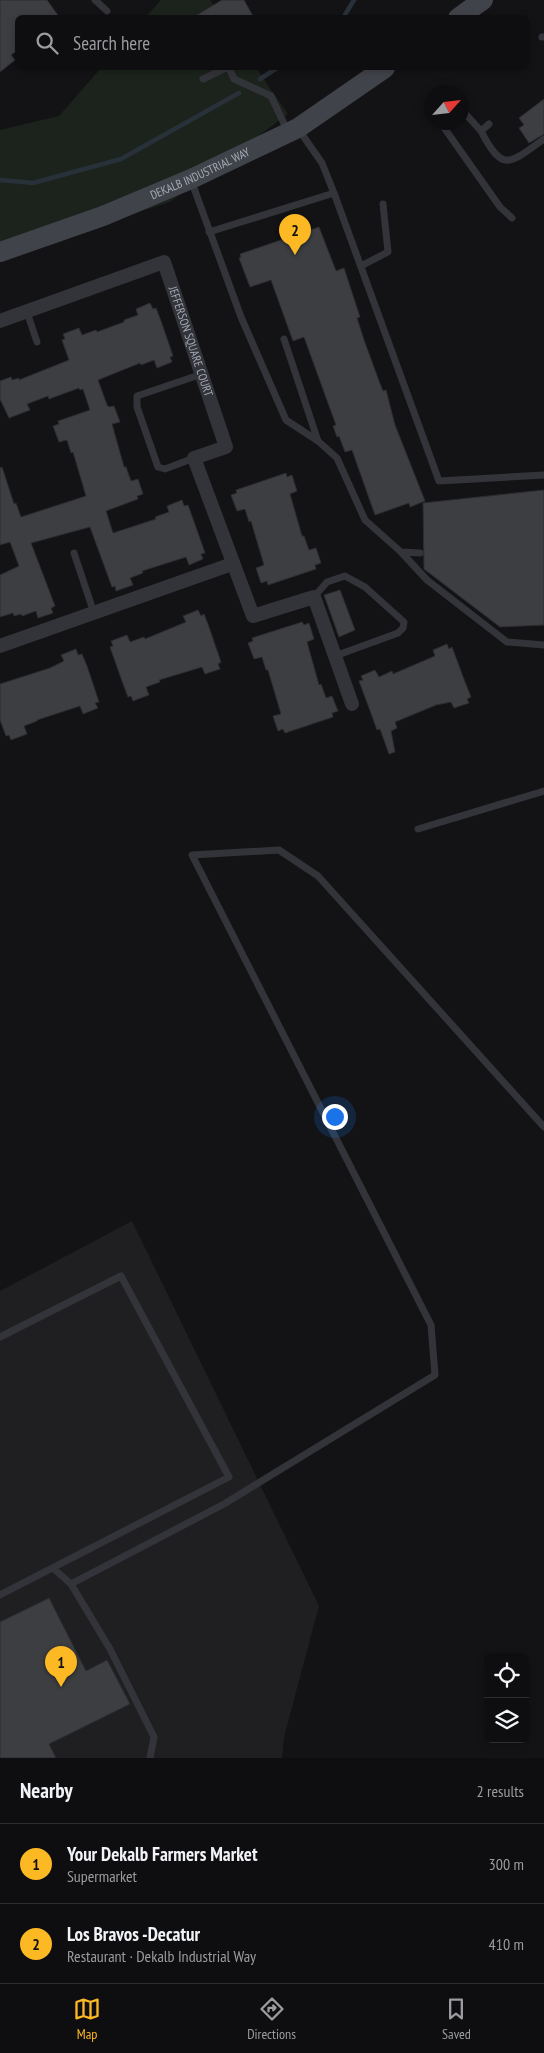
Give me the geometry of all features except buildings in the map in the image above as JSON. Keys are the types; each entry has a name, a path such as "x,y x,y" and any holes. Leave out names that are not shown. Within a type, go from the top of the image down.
{"main road":[{"path":"462,15 483,0"},
{"name":"DEKALB INDUSTRIAL WAY","path":"0,252 104,216 191,179 293,130 382,70"}],"street":[{"name":"JEFFERSON SQUARE COURT","path":"0,321 164,262 226,447 194,458"},
{"path":"194,458 253,616 314,597 352,704"},
{"path":"0,646 232,564"}],"lane":[{"path":"95,0 107,11"},
{"path":"203,79 223,70"},
{"path":"229,70 234,79 271,96 293,130 322,163 439,481 544,475"},
{"path":"469,118 481,131 497,158 506,162 516,159 544,139"},
{"path":"481,131 489,124"},
{"path":"445,130 500,208 512,218"},
{"path":"191,179 241,317 286,420 318,441 337,458 365,520 401,552 427,580 507,642 544,645"},
{"path":"209,232 334,192"},
{"path":"361,266 388,252 383,204"},
{"path":"27,312 37,342"},
{"path":"284,339 318,441"},
{"path":"194,458 164,469 158,467 137,407 137,396 202,374"},
{"path":"401,552 420,553"},
{"path":"74,553 94,613"},
{"path":"314,597 326,582 345,576 365,588 404,622 403,628 398,633 335,656"},
{"path":"418,829 544,791"},
{"path":"71,1584 224,1504 435,1375 431,1325 192,855 279,850 318,876 544,1127"},
{"path":"0,1337 121,1276 229,1478 0,1596"},
{"path":"54,1569 71,1584 110,1649 154,1737 150,1758"}],"shaded area":[{"path":"161,0 210,0 221,15 148,15"},
{"path":"99,70 257,70 288,114 170,202 0,257 0,130 59,116"},
{"path":"132,1221 319,1606 284,1737 282,1758 0,1758 0,1291"}],"waterway":[{"path":"345,15 354,0"},
{"path":"260,79 274,70"},
{"path":"0,180 33,183 121,159 239,93"}],"place":[{"name":"Los Bravos -Decatur","path":"295,255"},
{"name":"Your Dekalb Farmers Market","path":"61,1687"}]}
